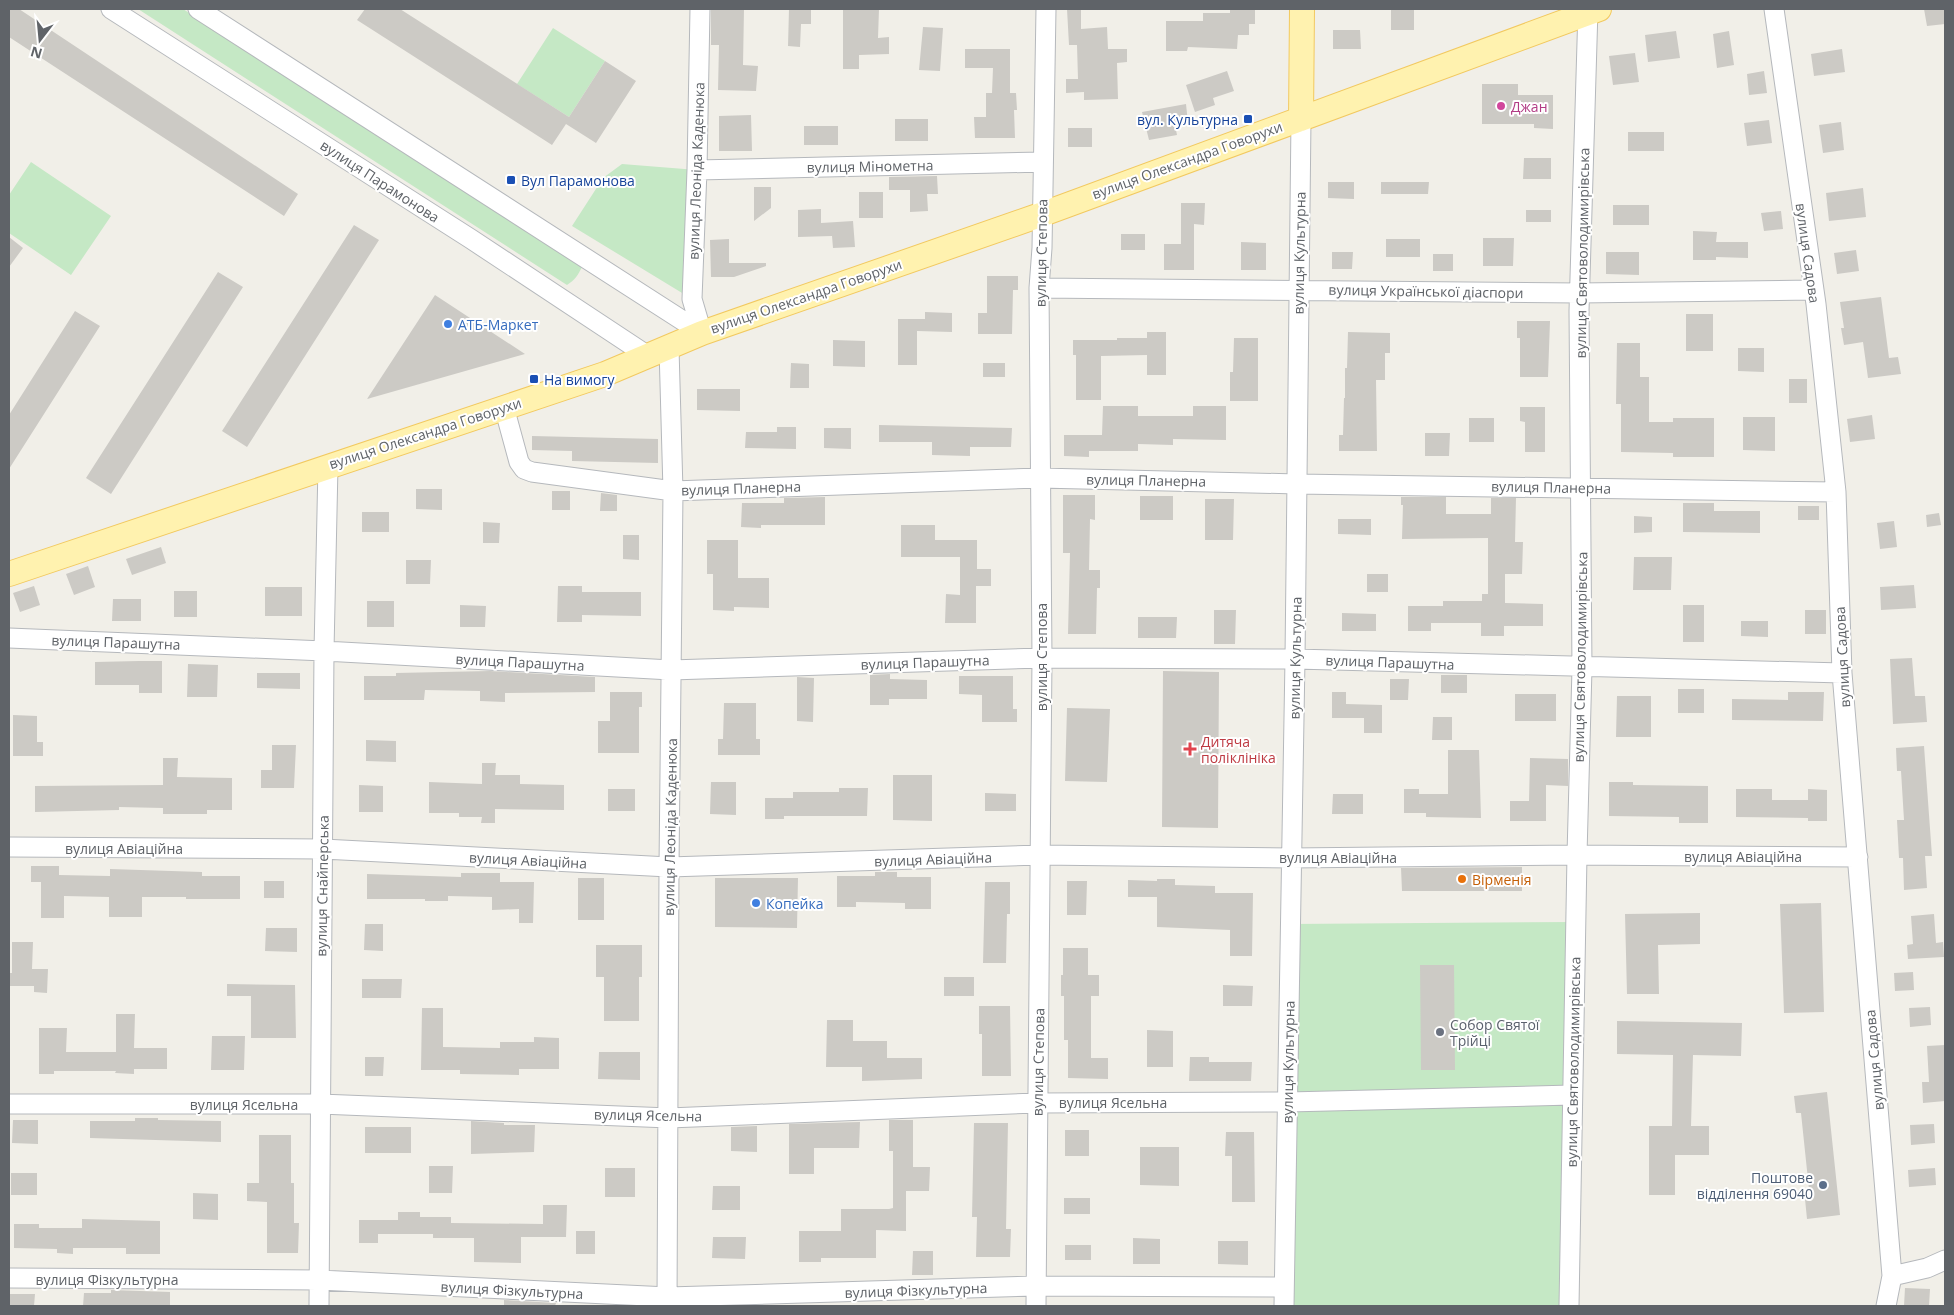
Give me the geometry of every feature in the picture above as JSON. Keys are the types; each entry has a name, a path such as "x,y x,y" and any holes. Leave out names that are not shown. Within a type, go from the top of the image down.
{"main road":[{"name":"вулиця Культурна","path":"1301,119 1302,9"},
{"name":"вулиця Олександра Говорухи","path":"9,574 605,374 702,333 1043,214 1591,10"}],"street":[{"name":"вулиця Парамонова","path":"111,9 471,239 659,352"},
{"path":"198,9 702,333"},
{"name":"вулиця Леоніда Каденюка","path":"700,9 692,299 702,333"},
{"name":"вулиця Степова","path":"1036,1306 1042,658 1039,288 1043,214 1046,9"},
{"name":"вулиця Садова","path":"1774,9 1813,290 1836,492 1842,673 1892,1276 1886,1306"},
{"name":"вулиця Святоволодимирівська","path":"1569,1306 1582,668 1580,293 1591,10"},
{"name":"вулиця Культурна","path":"1284,1306 1295,659 1301,119"},
{"name":"вулиця Мінометна","path":"697,170 1043,162"},
{"name":"вулиця Української діаспори","path":"1039,288 1580,293 1813,290"},
{"name":"вулиця Леоніда Каденюка","path":"659,352 673,491 669,867 668,1302"},
{"name":"вулиця Планерна","path":"504,407 518,462 524,469 532,472 673,491 1040,478 1836,492"},
{"name":"вулиця Снайперська","path":"318,1306 324,651 328,466"},
{"name":"вулиця Парашутна","path":"9,638 324,651 672,670 1042,658 1295,659 1582,668 1842,673"},
{"name":"вулиця Авіаційна","path":"9,847 322,849 669,867 1040,855 1291,858 1577,855 1858,857"},
{"name":"вулиця Ясельна","path":"9,1104 320,1104 669,1118 1038,1102 1288,1102 1572,1095"},
{"path":"1892,1276 1926,1268 1945,1260"},
{"name":"вулиця Фізкультурна","path":"9,1278 319,1280 668,1302 1036,1286 1284,1287"}],"green space":[{"path":"138,9 183,9 582,267 574,279 567,285"},
{"path":"553,28 605,61 569,117 517,84"},
{"path":"31,162 111,216 71,275 9,233 9,195"},
{"path":"622,164 697,170 692,299 572,226 603,178"},
{"path":"1575,922 1569,1306 1284,1306 1290,924"}],"building":[{"path":"9,9 19,9 298,194 284,216 9,37"},
{"path":"365,9 400,9 569,117 605,61 636,81 596,143 566,124 552,145 357,20"},
{"path":"711,9 744,9 743,65 758,66 756,91 718,90 719,45 711,45"},
{"path":"789,9 811,9 811,24 801,24 800,47 788,46"},
{"path":"843,9 879,9 878,38 889,37 889,54 859,55 859,69 843,69"},
{"path":"1067,9 1081,9 1081,29 1107,27 1108,49 1127,49 1127,62 1117,63 1118,99 1084,100 1084,92 1066,93 1066,79 1078,79 1077,45 1069,45"},
{"path":"1230,9 1255,9 1255,24 1249,24 1249,35 1238,35 1237,49 1188,47 1187,51 1166,51 1166,21 1203,21 1203,13 1230,13"},
{"path":"1391,9 1414,9 1414,30 1391,30"},
{"path":"1924,9 1944,9 1945,24 1927,26"},
{"path":"923,27 943,28 940,71 919,70"},
{"path":"1333,30 1360,30 1361,49 1333,49"},
{"path":"1676,31 1680,58 1648,62 1645,35"},
{"path":"1729,31 1734,65 1717,68 1713,34"},
{"path":"965,49 1010,49 1010,93 1016,93 1017,110 1014,110 1015,138 975,138 974,117 986,117 986,93 992,93 993,68 965,68"},
{"path":"1842,49 1845,72 1814,76 1811,54"},
{"path":"1635,53 1639,82 1613,85 1609,56"},
{"path":"1227,71 1234,91 1213,98 1215,105 1195,112 1186,85"},
{"path":"1764,71 1767,93 1749,95 1747,74"},
{"path":"1482,84 1518,84 1518,95 1553,95 1553,129 1534,128 1534,124 1482,124"},
{"path":"1186,104 1188,123 1175,125 1177,135 1149,140 1142,112"},
{"path":"751,115 752,151 719,151 719,116"},
{"path":"895,119 928,119 928,141 895,141"},
{"path":"1769,120 1772,143 1747,146 1744,123"},
{"path":"1841,122 1844,150 1823,153 1819,125"},
{"path":"804,126 838,126 838,145 804,145"},
{"path":"1068,128 1092,128 1092,147 1068,147"},
{"path":"1628,132 1664,132 1664,151 1628,151"},
{"path":"1524,158 1551,158 1551,179 1523,179"},
{"path":"937,176 938,194 927,194 928,211 910,212 910,190 889,190 889,177"},
{"path":"1328,182 1354,182 1354,199 1328,198"},
{"path":"1381,182 1429,182 1428,194 1381,194"},
{"path":"754,187 771,187 771,208 754,221"},
{"path":"1863,188 1866,217 1829,221 1826,193"},
{"path":"859,192 883,192 883,218 859,218"},
{"path":"1181,203 1205,203 1204,225 1194,224 1194,270 1164,270 1164,244 1181,244"},
{"path":"1613,205 1649,205 1649,225 1613,225"},
{"path":"821,209 821,223 853,221 855,247 833,248 832,236 798,237 798,210"},
{"path":"1526,210 1551,210 1551,222 1526,222"},
{"path":"1781,211 1783,229 1764,231 1761,213"},
{"path":"354,225 379,240 247,447 222,431"},
{"path":"1693,231 1717,232 1716,242 1748,242 1748,258 1716,257 1716,260 1693,260"},
{"path":"1121,234 1145,234 1145,250 1121,250"},
{"path":"9,237 23,248 9,267"},
{"path":"1483,238 1514,238 1513,266 1483,266"},
{"path":"729,239 729,263 766,263 766,266 734,277 711,277 710,240"},
{"path":"1386,239 1420,239 1420,257 1386,257"},
{"path":"1241,242 1266,243 1266,270 1241,270"},
{"path":"1856,250 1859,271 1837,274 1834,253"},
{"path":"1332,252 1353,252 1352,269 1332,269"},
{"path":"1606,252 1639,252 1639,275 1606,274"},
{"path":"1433,254 1453,254 1453,271 1433,271"},
{"path":"218,272 243,287 111,494 86,478"},
{"path":"987,276 1018,276 1018,290 1013,290 1012,334 978,334 978,313 987,313"},
{"name":"АТБ-Маркет","path":"435,295 525,354 367,399"},
{"path":"1881,297 1889,358 1898,357 1901,374 1868,378 1863,342 1844,345 1841,328 1844,328 1840,302"},
{"path":"75,311 100,326 9,469 9,415"},
{"path":"925,312 952,313 952,332 917,331 917,365 898,365 898,319 925,319"},
{"path":"1686,314 1713,314 1713,351 1686,351"},
{"path":"1517,321 1550,321 1548,377 1520,377 1520,338 1517,338"},
{"path":"1147,332 1166,332 1166,375 1147,375 1147,355 1101,356 1101,400 1076,400 1076,355 1073,355 1073,340 1147,338"},
{"path":"1348,332 1390,333 1390,353 1385,353 1385,380 1376,380 1377,451 1339,451 1339,435 1343,435"},
{"path":"1234,338 1258,338 1258,401 1230,401 1230,372 1233,372"},
{"path":"833,340 865,341 865,367 833,366"},
{"path":"1617,343 1640,343 1640,377 1649,377 1649,422 1673,422 1673,418 1714,418 1714,457 1673,457 1673,453 1621,452 1621,404 1616,404"},
{"path":"1738,348 1764,348 1764,372 1738,371"},
{"path":"791,363 809,364 809,388 790,388"},
{"path":"983,363 1005,363 1005,377 983,377"},
{"path":"1789,379 1807,379 1807,403 1789,403"},
{"path":"697,389 740,389 740,411 697,410"},
{"path":"1103,406 1138,406 1138,416 1193,416 1193,406 1226,406 1226,440 1173,439 1173,445 1138,444 1138,451 1089,451 1089,457 1064,456 1064,435 1102,435"},
{"path":"1520,407 1545,407 1545,452 1525,452 1525,422 1520,421"},
{"path":"1872,415 1875,439 1850,442 1847,419"},
{"path":"1743,417 1775,417 1775,451 1743,450"},
{"path":"1469,418 1494,418 1494,442 1469,442"},
{"path":"879,425 1012,428 1011,447 970,447 970,456 932,455 932,442 879,442"},
{"path":"777,427 796,427 796,449 745,448 746,432 777,432"},
{"path":"824,428 851,428 851,449 824,448"},
{"path":"1425,433 1450,433 1449,456 1425,456"},
{"path":"532,436 658,439 658,463 572,461 572,451 532,450"},
{"path":"416,489 442,489 442,510 416,509"},
{"path":"552,491 570,491 570,510 552,510"},
{"path":"601,493 617,495 617,511 600,511"},
{"path":"1063,495 1095,495 1095,520 1090,519 1089,570 1100,570 1100,588 1097,588 1096,634 1068,634 1070,553 1063,553"},
{"path":"1140,496 1173,496 1173,520 1140,520"},
{"path":"825,497 825,525 761,525 761,528 741,527 742,503 784,503 784,498"},
{"path":"1401,497 1446,497 1446,514 1491,514 1491,498 1516,498 1515,542 1523,542 1522,574 1505,574 1505,603 1543,604 1543,626 1504,626 1504,636 1481,636 1481,623 1431,623 1431,631 1408,631 1408,606 1443,606 1443,601 1482,601 1482,594 1488,594 1488,538 1402,539 1403,505 1401,505"},
{"path":"1205,499 1234,499 1233,540 1205,540"},
{"path":"1683,503 1714,503 1714,511 1760,511 1760,533 1683,532"},
{"path":"1798,506 1819,506 1819,520 1798,520"},
{"path":"362,512 389,512 389,532 362,532"},
{"path":"1939,513 1941,525 1927,527 1926,515"},
{"path":"1634,516 1652,517 1652,532 1634,533"},
{"path":"1338,519 1371,519 1371,535 1338,534"},
{"path":"1894,521 1897,547 1880,549 1877,523"},
{"path":"483,522 500,523 499,543 483,543"},
{"path":"901,525 935,525 935,540 977,540 977,569 991,569 991,586 976,586 976,623 945,623 946,594 960,595 960,557 901,557"},
{"path":"623,535 639,535 639,560 623,559"},
{"path":"707,540 738,540 738,578 769,578 769,608 734,607 734,611 713,610 713,574 707,574"},
{"path":"161,547 166,563 132,575 126,559"},
{"path":"1634,557 1672,557 1671,590 1633,590"},
{"path":"406,560 431,560 430,584 406,584"},
{"path":"88,566 95,587 74,595 66,574"},
{"path":"1367,574 1388,574 1388,592 1367,592"},
{"path":"1914,585 1916,608 1881,610 1880,587"},
{"path":"34,586 40,605 20,612 13,593"},
{"path":"558,586 582,586 582,592 641,592 641,616 582,615 582,622 557,622"},
{"path":"265,587 302,587 302,616 265,616"},
{"path":"174,591 197,591 197,617 174,617"},
{"path":"113,599 141,599 141,621 112,621"},
{"path":"367,601 394,601 394,627 367,627"},
{"path":"460,605 486,606 485,627 460,627"},
{"path":"1683,605 1704,605 1704,642 1683,642"},
{"path":"1214,610 1236,610 1235,644 1214,644"},
{"path":"1805,610 1826,610 1826,634 1805,634"},
{"path":"1342,613 1376,614 1376,631 1342,631"},
{"path":"1138,617 1177,617 1176,638 1138,638"},
{"path":"1741,621 1768,621 1768,637 1741,636"},
{"path":"1912,658 1915,696 1925,696 1927,722 1893,724 1890,659"},
{"path":"162,661 162,693 139,693 139,685 95,685 95,662"},
{"path":"188,664 218,665 217,697 187,697"},
{"path":"490,671 595,677 595,692 505,693 505,702 480,701 480,691 425,690 424,700 364,700 364,676 396,676 396,673"},
{"name":"Дитяча поліклініка","path":"1163,671 1219,672 1218,828 1162,827"},
{"path":"257,673 300,673 300,689 257,688"},
{"path":"890,674 890,679 927,680 927,699 889,699 889,705 870,705 870,675"},
{"path":"1441,675 1467,675 1467,693 1441,693"},
{"path":"959,676 1013,676 1013,709 1017,709 1017,722 982,722 982,695 959,694"},
{"path":"797,677 814,678 813,722 797,721"},
{"path":"1390,679 1409,679 1408,700 1390,700"},
{"path":"1678,689 1704,689 1704,713 1678,713"},
{"path":"610,692 642,692 642,707 639,707 639,753 598,753 598,721 610,721"},
{"path":"1332,692 1346,692 1346,704 1382,705 1382,733 1364,733 1364,718 1332,718"},
{"path":"1788,692 1824,692 1823,721 1732,720 1732,699 1788,700"},
{"path":"1515,694 1556,694 1556,721 1515,721"},
{"path":"1617,696 1651,696 1651,737 1616,737"},
{"path":"724,703 756,703 756,739 760,739 760,755 718,755 718,739 723,739"},
{"path":"1067,708 1110,709 1107,782 1065,781"},
{"path":"13,715 37,716 37,742 43,742 43,756 13,756"},
{"path":"1433,717 1452,717 1452,740 1432,740"},
{"path":"366,740 396,741 396,762 366,761"},
{"path":"272,745 296,745 294,788 261,788 261,770 272,770"},
{"path":"1924,746 1932,856 1925,856 1927,888 1904,890 1903,858 1899,858 1897,820 1904,820 1901,771 1897,771 1896,748"},
{"path":"1448,750 1479,750 1481,818 1426,817 1426,813 1404,813 1404,789 1419,789 1419,794 1448,794"},
{"path":"163,758 178,758 177,777 232,778 232,810 207,810 207,814 163,814 163,808 119,807 119,810 35,812 35,786 163,785"},
{"path":"1530,758 1568,759 1568,786 1546,785 1546,821 1510,821 1510,801 1529,801"},
{"path":"482,763 496,763 495,775 520,775 520,784 564,785 564,810 495,809 495,823 481,823 482,817 459,817 459,813 429,813 429,782 482,784"},
{"path":"893,775 932,775 932,821 893,820"},
{"path":"711,782 736,782 736,815 710,814"},
{"path":"1609,782 1633,782 1633,785 1708,786 1708,823 1679,823 1679,817 1609,816"},
{"path":"359,785 383,786 383,812 359,812"},
{"path":"839,788 868,788 867,816 784,816 784,819 765,819 765,798 793,798 793,792 839,792"},
{"path":"608,789 635,789 635,811 608,811"},
{"path":"1736,789 1772,789 1772,800 1808,800 1808,789 1827,790 1827,821 1808,821 1808,818 1736,817"},
{"path":"985,793 1016,794 1016,811 985,811"},
{"path":"1333,794 1363,794 1363,814 1332,814"},
{"path":"31,866 59,866 59,875 110,876 110,869 202,872 202,876 240,876 240,899 142,897 142,917 109,917 109,897 64,896 64,918 41,918 41,882 31,882"},
{"name":"Вірменія","path":"1522,867 1522,891 1402,891 1401,868"},
{"path":"875,872 897,872 897,877 931,877 931,909 905,909 905,903 856,902 856,907 837,907 837,876 875,876"},
{"path":"461,873 500,873 500,882 534,882 533,923 519,923 519,909 492,910 492,897 448,896 448,901 367,899 367,874 461,877"},
{"path":"578,878 604,878 604,920 578,920"},
{"name":"Копейка","path":"715,878 798,878 797,928 715,927"},
{"path":"1157,879 1175,879 1175,885 1215,886 1215,893 1253,893 1252,956 1230,956 1230,930 1157,927 1157,897 1128,897 1128,880 1157,881"},
{"path":"264,881 284,881 284,898 264,898"},
{"path":"1067,881 1087,881 1086,915 1067,915"},
{"path":"985,882 1010,882 1010,914 1007,914 1006,963 983,963"},
{"path":"1821,903 1824,1012 1784,1013 1780,904"},
{"path":"1700,913 1700,944 1658,945 1659,994 1627,994 1625,914"},
{"path":"1934,914 1936,943 1943,942 1944,957 1908,959 1907,945 1913,944 1911,916"},
{"path":"365,924 383,924 383,951 364,950"},
{"path":"266,928 297,928 297,952 265,951"},
{"path":"12,942 33,942 32,969 48,969 47,993 34,992 34,986 9,986 9,973 12,973"},
{"path":"596,945 642,945 642,977 639,977 639,1021 604,1021 604,977 596,977"},
{"path":"1063,948 1088,948 1088,975 1099,975 1099,996 1091,996 1091,1058 1108,1058 1108,1079 1068,1078 1068,1040 1064,1040 1064,996 1061,996"},
{"path":"1420,965 1454,965 1455,1070 1421,1070"},
{"path":"1913,972 1914,990 1895,991 1894,973"},
{"path":"944,977 974,977 974,996 944,996"},
{"path":"362,979 402,979 401,998 362,998"},
{"path":"227,984 295,985 296,1038 251,1038 251,996 227,996"},
{"path":"1223,985 1253,986 1252,1006 1223,1006"},
{"path":"979,1006 1010,1006 1011,1076 982,1076 982,1034 979,1034"},
{"path":"1930,1007 1931,1025 1910,1027 1909,1008"},
{"path":"422,1008 443,1008 443,1047 500,1048 500,1042 534,1042 534,1037 559,1038 559,1069 519,1069 519,1075 460,1074 460,1070 421,1070"},
{"path":"116,1014 135,1014 134,1048 167,1048 167,1069 134,1069 134,1074 115,1073 116,1071 54,1071 54,1074 39,1074 39,1028 67,1028 66,1052 116,1052"},
{"path":"827,1020 853,1020 853,1041 887,1041 887,1058 922,1058 922,1079 862,1081 862,1067 826,1067"},
{"path":"1617,1021 1742,1023 1741,1056 1693,1055 1691,1126 1709,1126 1709,1155 1675,1155 1675,1195 1649,1195 1649,1126 1672,1126 1673,1055 1617,1054"},
{"path":"1147,1030 1173,1031 1173,1067 1147,1067"},
{"path":"212,1036 245,1036 244,1070 211,1070"},
{"path":"1945,1045 1945,1101 1923,1103 1922,1082 1929,1082 1927,1046"},
{"path":"599,1052 640,1052 640,1080 598,1079"},
{"path":"365,1057 384,1057 383,1076 365,1076"},
{"path":"1190,1057 1209,1057 1209,1062 1252,1062 1251,1081 1189,1081"},
{"path":"1827,1092 1840,1215 1807,1219 1805,1199 1810,1199 1801,1113 1796,1113 1794,1096"},
{"path":"135,1118 221,1121 221,1142 90,1138 90,1121 135,1121"},
{"path":"13,1120 38,1120 38,1144 12,1143"},
{"path":"889,1120 913,1120 913,1167 930,1167 929,1191 906,1191 906,1231 876,1230 876,1258 821,1258 821,1262 799,1262 799,1231 841,1231 841,1209 893,1208 893,1151 889,1151"},
{"path":"471,1121 504,1123 504,1125 535,1125 534,1152 471,1154"},
{"path":"860,1122 859,1148 814,1148 814,1174 789,1174 789,1124"},
{"path":"974,1123 1008,1123 1006,1229 1011,1229 1010,1257 976,1257 977,1217 972,1217"},
{"path":"1934,1124 1935,1143 1911,1145 1910,1125"},
{"path":"757,1126 757,1152 731,1151 731,1127"},
{"path":"365,1127 411,1127 411,1153 365,1153"},
{"path":"1065,1130 1089,1130 1089,1156 1065,1156"},
{"path":"1226,1132 1254,1132 1255,1202 1232,1202 1232,1156 1225,1156"},
{"path":"259,1135 291,1135 291,1183 294,1183 294,1223 299,1223 298,1253 267,1253 267,1202 247,1201 247,1183 259,1183"},
{"path":"1140,1147 1179,1147 1179,1186 1140,1185"},
{"path":"429,1166 453,1166 452,1193 429,1193"},
{"path":"605,1168 635,1168 635,1197 605,1197"},
{"path":"1935,1168 1936,1185 1909,1187 1908,1170"},
{"path":"11,1173 37,1173 37,1195 11,1195"},
{"path":"713,1186 740,1186 740,1210 712,1210"},
{"path":"193,1193 218,1194 218,1220 193,1219"},
{"path":"1064,1198 1090,1198 1090,1214 1064,1214"},
{"path":"543,1205 567,1205 566,1237 521,1237 521,1263 474,1262 474,1238 433,1238 433,1234 378,1234 378,1243 359,1243 359,1220 398,1220 398,1212 420,1212 420,1217 451,1217 451,1223 543,1224"},
{"path":"82,1219 160,1221 160,1254 126,1254 126,1248 73,1248 73,1254 57,1253 57,1249 14,1248 14,1224 39,1224 39,1228 82,1228"},
{"path":"576,1231 595,1231 595,1254 576,1254"},
{"path":"713,1237 746,1237 745,1259 712,1258"},
{"path":"1133,1238 1160,1239 1160,1264 1133,1264"},
{"path":"1218,1241 1248,1241 1248,1265 1218,1264"},
{"path":"1065,1245 1091,1245 1091,1260 1065,1260"},
{"path":"913,1251 933,1251 933,1275 912,1275"},
{"path":"1905,1288 1930,1289 1929,1306 1904,1306"},
{"path":"111,1290 170,1292 170,1306 83,1306 84,1293 111,1293"},
{"path":"9,1294 35,1294 34,1306 9,1306"},
{"path":"504,1300 556,1303 555,1306 504,1306"}],"place":[{"name":"Джан","path":"1501,106"},
{"name":"вул. Культурна","path":"1248,119"},
{"name":"Вул Парамонова","path":"511,180"},
{"name":"АТБ-Маркет","path":"448,324"},
{"name":"На вимогу","path":"534,379"},
{"name":"Дитяча поліклініка","path":"1190,749"},
{"name":"Вірменія","path":"1462,879"},
{"name":"Копейка","path":"756,903"},
{"name":"Собор Святої Трійці","path":"1440,1032"},
{"name":"Поштове відділення 69040","path":"1823,1185"}]}
